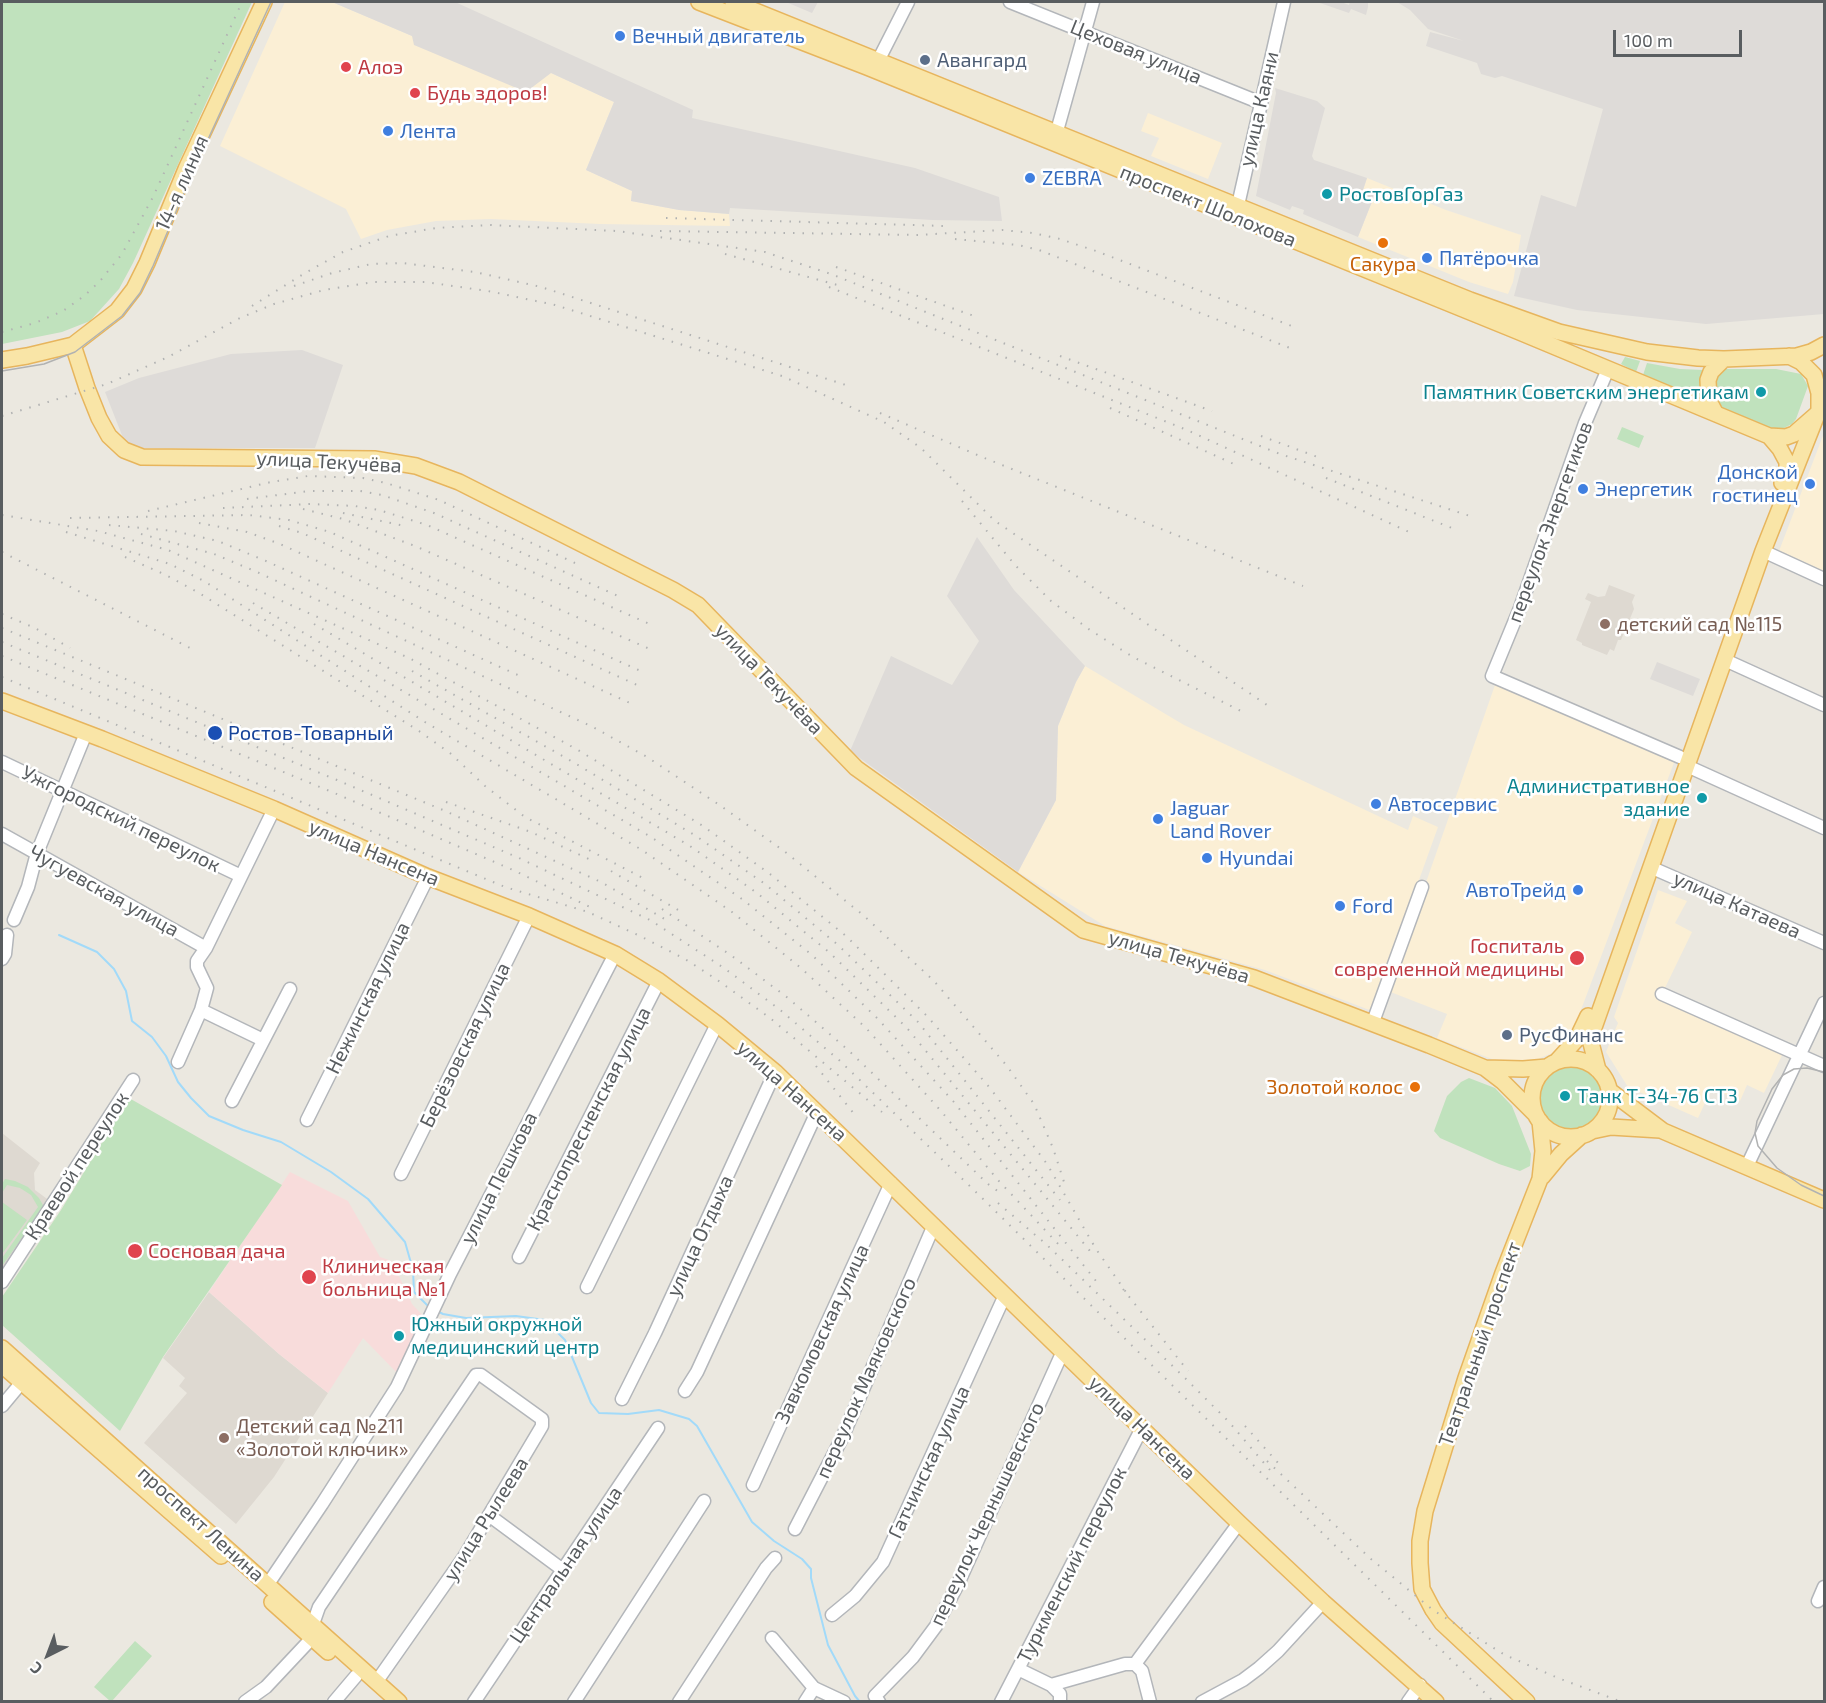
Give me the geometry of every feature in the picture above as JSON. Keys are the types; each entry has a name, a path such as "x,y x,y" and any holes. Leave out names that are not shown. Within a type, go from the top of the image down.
{"main road":[{"name":"14-я линия","path":"73,345 117,311 134,289 264,2"},
{"name":"проспект Шолохова","path":"699,2 1479,304 1559,332 1669,356 1724,359"},
{"name":"проспект Шолохова","path":"733,2 1057,131 1237,211 1716,414"},
{"path":"2,360 73,345"},
{"name":"улица Текучёва","path":"73,345 99,418 109,436 124,450 142,457 374,459 416,466 459,482 673,590 698,605 856,768 1083,930 1254,978 1373,1022 1485,1068 1502,1081 1538,1118"},
{"path":"1821,407 1794,434 1778,438 1769,436 1716,414 1709,401 1708,380 1711,372 1724,359 1804,355 1824,345"},
{"path":"1789,356 1801,362 1814,375 1821,407 1763,551 1725,660 1583,1030 1570,1048 1539,1076 1533,1087 1532,1097 1538,1118 1544,1126 1558,1135 1569,1137 1611,1127 1639,1127 1663,1131 1824,1200"},
{"path":"1663,1131 1610,1091 1598,1070 1591,1043 1592,1033 1760,539 1787,471 1785,457 1769,436"},
{"name":"улица Нансена","path":"2,701 274,809 428,877 529,916 615,954 659,981 717,1024 775,1072 1239,1523 1323,1602 1436,1701"},
{"path":"1552,1064 1569,1059 1580,1060 1598,1070"},
{"name":"улица Текучёва","path":"1485,1068 1523,1069 1552,1064"},
{"path":"1587,1133 1600,1124 1607,1112 1610,1091"},
{"name":"Театральный проспект","path":"1527,1701 1442,1623 1425,1597 1421,1582 1420,1540 1425,1511 1485,1323 1540,1179 1543,1151 1538,1118"},
{"name":"Театральный проспект","path":"1540,1179 1561,1154 1587,1133"},
{"name":"проспект Ленина","path":"2,1348 268,1584 356,1676 384,1701"},
{"name":"проспект Ленина","path":"2,1365 313,1631 399,1701"}],"street":[{"path":"879,59 908,2"},
{"name":"Цеховая улица","path":"1011,2 1261,103"},
{"path":"1057,131 1094,2"},
{"name":"улица Каяни","path":"1237,211 1280,3"},
{"name":"переулок Энергетиков","path":"1608,369 1585,423 1520,608 1492,676 1684,762"},
{"path":"1763,551 1824,579"},
{"path":"1725,660 1824,705"},
{"path":"14,920 28,886 37,853 86,733"},
{"name":"Ужгородский переулок","path":"2,762 241,876"},
{"path":"1684,762 1824,828"},
{"path":"178,1062 201,1010 207,988 197,967 197,961 206,948 274,809"},
{"name":"Чугуевская улица","path":"2,834 206,948"},
{"name":"улица Катаева","path":"1650,867 1824,943"},
{"name":"Нежинская улица","path":"307,1120 428,877"},
{"path":"1373,1022 1422,887"},
{"name":"Берёзовская улица","path":"401,1174 529,916"},
{"path":"2,959 5,954 7,935"},
{"name":"улица Пешкова","path":"268,1584 397,1388 450,1274 615,954"},
{"name":"Краснопресненская улица","path":"519,1257 659,981"},
{"path":"232,1101 290,989"},
{"path":"1662,994 1824,1066"},
{"path":"1747,1166 1824,1003"},
{"path":"201,1010 263,1040"},
{"path":"587,1287 717,1024"},
{"name":"улица Отдыха","path":"622,1399 655,1333 775,1072"},
{"name":"Краевой переулок","path":"2,1282 133,1080"},
{"path":"685,1391 697,1372 817,1112"},
{"name":"Завкомовская улица","path":"753,1485 891,1183"},
{"name":"переулок Маяковского","path":"795,1529 842,1438 934,1225"},
{"name":"Гатчинская улица","path":"832,1615 855,1596 883,1562 1005,1295"},
{"name":"переулок Чернышевского","path":"877,1699 936,1626 958,1584 1063,1351"},
{"name":"улица Рылеева","path":"313,1631 319,1607 476,1375 481,1375 542,1419 542,1426 490,1516 377,1682"},
{"path":"2,1406 22,1382"},
{"name":"Центральная улица","path":"474,1701 658,1428"},
{"name":"Туркменский переулок","path":"1001,1701 1142,1428"},
{"path":"574,1701 704,1501"},
{"path":"490,1516 563,1570"},
{"path":"1135,1664 1239,1523"},
{"path":"679,1701 766,1568 775,1558"},
{"path":"1818,1601 1824,1587"},
{"path":"1202,1701 1243,1680 1259,1668 1278,1651 1323,1602"},
{"path":"245,1701 266,1687 313,1631"},
{"path":"772,1638 814,1688 844,1701"},
{"path":"1051,1685 1125,1664 1135,1664 1142,1671 1150,1701"},
{"path":"1018,1669 1051,1685 1060,1694 1060,1701"},
{"path":"334,1701 356,1676"},
{"path":"1408,1701 1419,1685"},
{"path":"805,1701 814,1688"}],"shaded area":[{"path":"285,2 332,2 412,36 551,73 614,102 586,170 632,191 631,201 679,210 729,214 730,226 600,224 491,219 436,221 387,230 361,239 346,209 220,146"},
{"path":"332,2 455,2 693,110 692,118 915,168 999,197 1002,221 932,220 730,208 729,214 679,210 631,201 632,191 586,170 614,102 551,73 526,92 414,45 412,36"},
{"path":"786,2 818,2 812,13"},
{"path":"1317,2 1341,2 1349,5 1350,2 1368,2 1368,7 1366,15 1351,9 1349,13"},
{"path":"1397,2 1824,2 1824,314 1706,324 1577,310 1514,296 1541,195 1576,207 1603,109 1502,76 1495,78 1481,74 1477,63 1426,46 1430,32 1464,41 1428,29 1410,10"},
{"path":"1275,88 1317,101 1325,108 1312,156 1314,160 1367,178 1363,190 1375,194 1358,237 1303,214 1304,210 1292,206 1290,210 1256,196 1276,93"},
{"path":"1148,113 1222,143 1208,179 1151,156 1159,138 1141,131"},
{"path":"1367,178 1446,210 1521,235 1513,282 1508,294 1469,282 1358,237 1375,194 1363,190"},
{"path":"302,350 343,365 315,448 127,448 105,392 139,378 231,354"},
{"path":"1824,433 1824,571 1779,551"},
{"path":"977,537 1014,590 1085,666 1058,726 1056,800 1018,872 850,751 891,656 952,685 979,641 947,596"},
{"name":"детский сад №115","path":"1609,585 1635,595 1632,602 1634,609 1621,640 1618,640 1614,651 1610,649 1607,655 1582,645 1576,640 1591,602 1585,599 1588,593 1598,597 1605,596"},
{"path":"1657,662 1700,679 1693,696 1650,679"},
{"path":"1085,666 1184,725 1408,830 1413,816 1438,827 1372,1011 1265,970 1105,926 1018,872 1056,800 1058,726"},
{"path":"1495,685 1675,760 1567,1047 1540,1058 1526,1072 1437,1038 1447,1014 1388,991"},
{"path":"1658,890 1687,901 1675,923 1692,932 1662,994 1783,1053 1764,1093 1747,1085 1740,1101 1712,1088 1698,1118 1628,1087 1606,1052 1618,1023 1614,1017"},
{"path":"2,1133 40,1163 34,1173 35,1190 50,1201 2,1272"},
{"name":"Клиническая больница №1","path":"290,1172 348,1201 380,1257 392,1261 412,1304 423,1316 397,1373 363,1338 328,1393 279,1354 209,1292"},
{"name":"Детский сад №211 «Золотой ключик»","path":"209,1292 279,1354 328,1393 274,1477 236,1524 144,1443 187,1393 179,1386 185,1378 163,1358"}],"green space":[{"path":"2,2 252,2 119,289 90,321 62,332 2,344"},
{"path":"1625,357 1640,361 1636,372 1621,364"},
{"path":"1647,363 1680,369 1704,370 1700,383 1700,399 1643,375"},
{"path":"1725,369 1776,369 1801,374 1808,386 1796,419 1782,429 1770,429 1722,409 1716,404 1713,381 1719,372"},
{"path":"1622,427 1644,436 1639,448 1617,439"},
{"path":"1570,1066 1582,1069 1593,1076 1600,1087 1603,1099 1600,1111 1593,1122 1582,1129 1570,1132 1558,1129 1547,1122 1540,1111 1537,1099 1540,1087 1547,1076 1558,1069"},
{"path":"1469,1078 1495,1088 1512,1106 1531,1154 1530,1166 1520,1171 1499,1164 1440,1138 1434,1131 1447,1096 1461,1082"},
{"name":"Сосновая дача","path":"129,1098 282,1185 163,1357 120,1431 2,1325 2,1297 61,1210"},
{"path":"5,1179 28,1187 44,1207 2,1266 2,1258 38,1207 31,1195 20,1188 7,1185 2,1193 2,1184"},
{"path":"2,1202 27,1220 2,1254"},
{"path":"135,1641 152,1656 110,1701 94,1687"}],"waterway":[{"path":"59,935 97,952 114,969 126,991 132,1021 152,1037 166,1056 178,1082 209,1116 281,1142 331,1172 368,1199 405,1242 413,1270 414,1292 429,1307"},
{"path":"437,1311 466,1318 516,1316 545,1320 565,1340 591,1403 599,1413 628,1414 659,1410 689,1419 697,1426 752,1522 774,1541 802,1559 811,1569 811,1578 828,1645 860,1702"}],"tram line":[{"path":"2,371 44,364 75,352 122,316 140,293 271,2"},
{"path":"1824,1072 1807,1068 1794,1069 1783,1075 1772,1089 1757,1121 1755,1133 1758,1146 1777,1168 1801,1185 1824,1196"}],"railway":[{"path":"2,332 35,323 63,311 100,281 122,254 153,197 242,2"},
{"path":"666,218 945,226"},
{"path":"252,306 343,252 389,236 436,228 490,225 617,231 765,252 831,274 1280,454 1470,516"},
{"path":"660,231 917,235 1002,230 1033,233 1096,251 1297,328"},
{"path":"955,239 1018,245 1039,250 1290,348"},
{"path":"725,254 841,286"},
{"path":"294,286 332,273 371,264 402,263 475,272 541,287 849,386"},
{"path":"836,267 977,317"},
{"path":"2,416 107,384 168,357 240,318 274,304 324,290 373,282 425,282 488,291 555,305 782,376 884,422 921,448 995,521 1267,705"},
{"path":"829,287 1187,430 1409,532"},
{"path":"1060,356 1212,411"},
{"path":"1110,408 1236,465"},
{"path":"880,413 982,457 1303,586"},
{"path":"1261,436 1323,459"},
{"path":"148,511 271,482 308,476 363,478 439,500 575,563"},
{"path":"1326,478 1457,530"},
{"path":"247,499 309,491 360,491 382,495 434,513 618,596"},
{"path":"962,501 1015,565 1051,601 1090,630 1133,657 1243,712"},
{"path":"223,508 310,504 355,506 379,510 427,525 654,626"},
{"path":"303,509 343,519 415,546 652,650"},
{"path":"343,513 405,526"},
{"path":"2,515 98,531 168,550 409,658 578,750 703,826 770,874 846,936 927,1016 990,1088 1047,1164 1096,1249 1128,1295"},
{"path":"70,518 249,515 289,520 330,532 643,672"},
{"path":"199,523 247,532 280,544 630,703"},
{"path":"109,525 174,531 218,541 520,676"},
{"path":"279,526 302,533 637,685"},
{"path":"66,532 170,564 204,581 425,722 642,850 732,912 801,968 866,1028 941,1111 997,1179 1061,1247"},
{"path":"141,534 214,554 257,572 593,727 647,757 718,804 784,851 863,915 934,981 1007,1066 1034,1104 1053,1148 1064,1182"},
{"path":"2,552 194,650"},
{"path":"125,557 199,593 419,731 450,753 485,786 525,817 643,878"},
{"path":"253,603 651,837 742,899 812,955 877,1018 953,1101 1100,1286"},
{"path":"2,614 35,628 70,648"},
{"path":"314,624 690,846 757,893 830,953 907,1028 1090,1251"},
{"path":"2,628 443,810 601,882 668,921"},
{"path":"2,642 337,780 519,858 650,920 724,968 779,1009 839,1060 1494,1702"},
{"path":"2,656 332,792 513,870 590,907"},
{"path":"412,671 573,762 696,836 765,884 838,945 918,1022 1060,1200"},
{"path":"2,677 505,887 588,912 640,936 685,959 770,1018 882,1112"},
{"path":"446,802 531,832 593,861"},
{"path":"611,871 678,910"},
{"path":"662,909 732,956 788,998 847,1049 999,1192"},
{"path":"816,1066 855,1115"},
{"path":"998,1203 1047,1245 1185,1378 1229,1422 1270,1470"},
{"path":"1123,1289 1188,1371"},
{"path":"1245,1426 1279,1464"},
{"path":"1267,1461 1371,1559 1433,1610 1505,1655 1622,1702"}],"place":[{"name":"Вечный двигатель","path":"620,36"},
{"name":"Авангард","path":"925,60"},
{"name":"Алоэ","path":"346,67"},
{"name":"Будь здоров!","path":"415,93"},
{"name":"Лента","path":"388,131"},
{"name":"ZEBRA","path":"1030,178"},
{"name":"РостовГорГаз","path":"1327,194"},
{"name":"Сакура","path":"1383,243"},
{"name":"Пятёрочка","path":"1427,258"},
{"name":"Памятник Советским энергетикам","path":"1761,392"},
{"name":"Донской гостинец","path":"1810,484"},
{"name":"Энергетик","path":"1583,489"},
{"name":"детский сад №115","path":"1605,624"},
{"name":"Ростов-Товарный","path":"215,733"},
{"name":"Административное здание","path":"1702,798"},
{"name":"Автосервис","path":"1376,804"},
{"name":"Jaguar Land Rover","path":"1158,819"},
{"name":"Hyundai","path":"1207,858"},
{"name":"АвтоТрейд","path":"1578,890"},
{"name":"Ford","path":"1340,906"},
{"name":"Госпиталь современной медицины","path":"1577,958"},
{"name":"РусФинанс","path":"1507,1035"},
{"name":"Золотой колос","path":"1415,1087"},
{"name":"Танк Т-34-76 СТЗ","path":"1565,1096"},
{"name":"Сосновая дача","path":"135,1251"},
{"name":"Клиническая больница №1","path":"309,1277"},
{"name":"Южный окружной медицинский центр","path":"399,1336"},
{"name":"Детский сад №211 «Золотой ключик»","path":"224,1438"}]}
